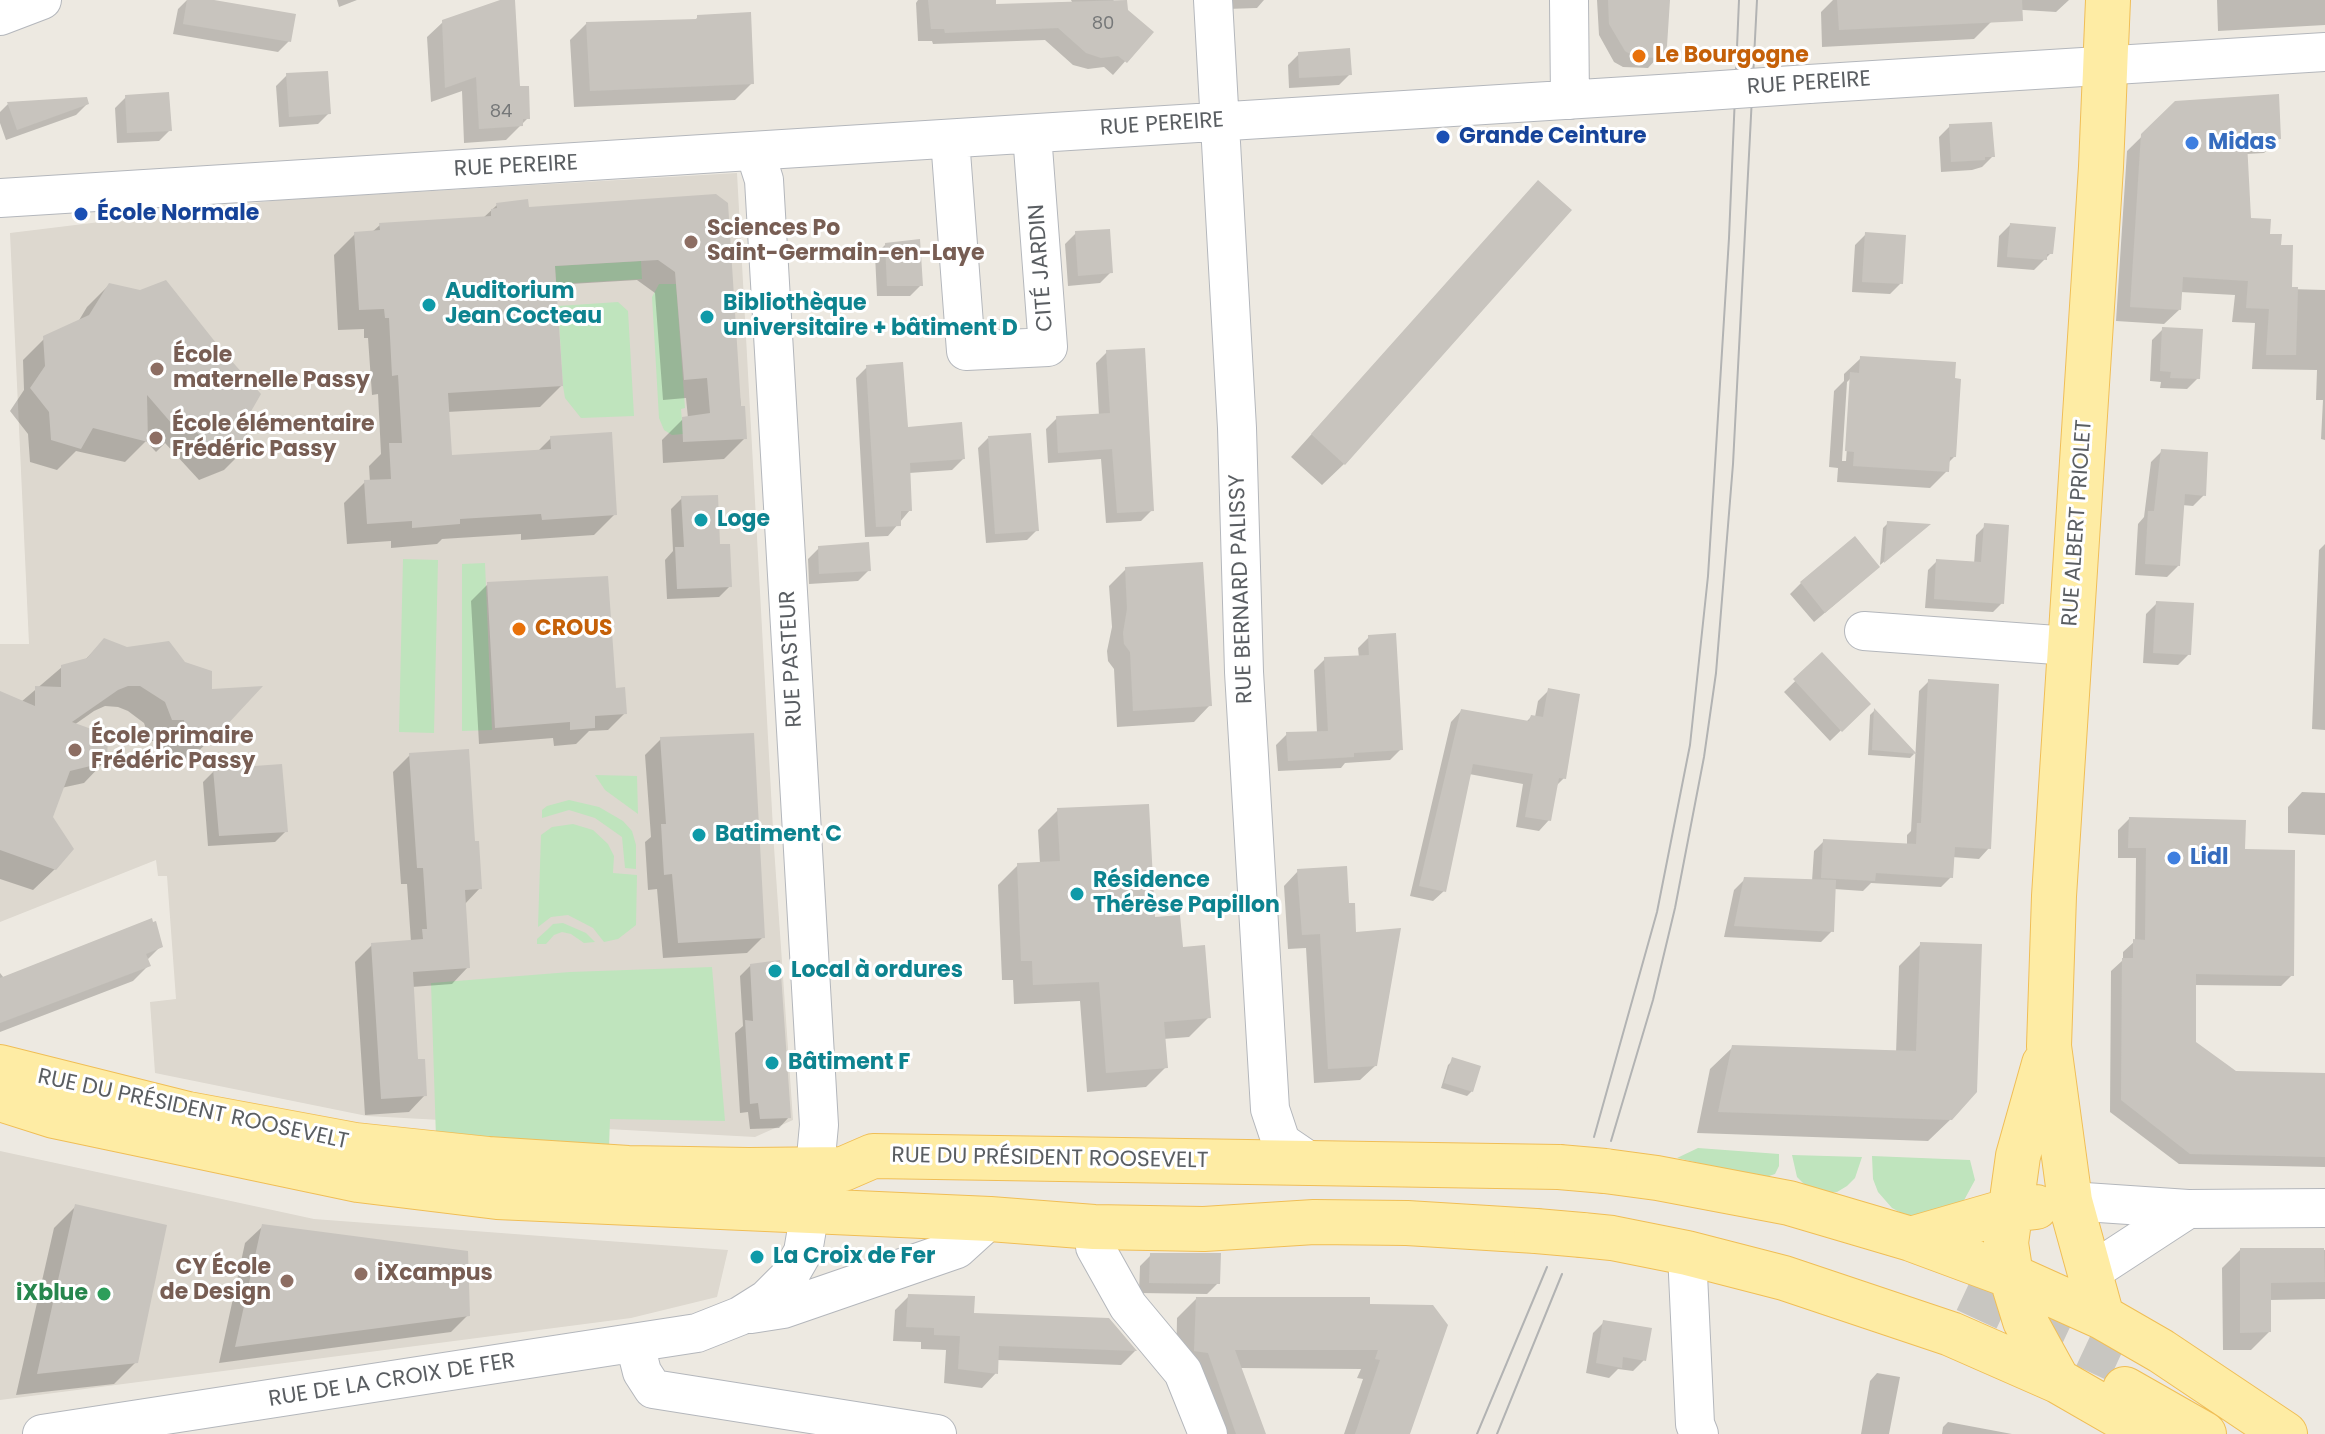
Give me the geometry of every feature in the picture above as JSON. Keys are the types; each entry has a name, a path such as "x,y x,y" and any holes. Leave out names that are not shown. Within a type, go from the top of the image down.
{"main road":[{"name":"RUE ALBERT PRIOLET","path":"2058,1381 2057,1296 2070,1201 2049,1046 2054,896 2101,167 2108,0"},
{"name":"RUE ALBERT PRIOLET","path":"2049,1046 2018,1156 2006,1243 2011,1276 2057,1296"},
{"name":"RUE DU PRÉSIDENT ROOSEVELT","path":"0,1067 188,1114 355,1145 488,1159 628,1168 749,1170 829,1168 873,1156 1309,1161 1547,1203"},
{"name":"RUE DU PRÉSIDENT ROOSEVELT","path":"0,1099 54,1116 358,1180 497,1197 990,1219 1094,1227 1204,1229 1314,1222 1392,1223 1547,1203 1605,1171 1789,1203 1911,1239 2011,1276"},
{"path":"810,1211 829,1168 872,1182 1406,1187 1506,1191 1547,1203 1587,1228 1612,1238 1784,1278 1963,1312 2057,1296 2102,1317 2161,1351 2285,1434"},
{"path":"990,1219 1075,1213 1227,1211 1323,1200 1373,1199 1640,1205 1737,1221 1844,1250 1963,1312 2058,1381 2150,1434"},
{"path":"1911,1239 2011,1210 2070,1201"},
{"path":"1587,1228 1640,1220 1727,1236 1818,1261 1963,1312"},
{"path":"2204,1434 2113,1370 2238,1434"}],"street":[{"path":"0,16 42,0"},
{"name":"RUE BERNARD PALISSY","path":"1213,0 1237,428 1245,688 1270,1109 1281,1142 1309,1161"},
{"path":"1569,0 1570,100"},
{"name":"RUE PEREIRE","path":"0,198 2325,52"},
{"name":"CITÉ JARDIN","path":"950,139 966,351 1048,347 1032,134"},
{"name":"RUE PASTEUR","path":"755,152 764,180 819,1125 829,1168"},
{"path":"1864,631 2070,646"},
{"path":"2070,1201 2188,1209 2325,1208"},
{"path":"2057,1296 2188,1209"},
{"name":"RUE DE LA CROIX DE FER","path":"42,1434 697,1333 740,1316 767,1299 788,1278 803,1252 810,1211"},
{"name":"RUE DE LA CROIX DE FER","path":"740,1316 783,1309 957,1249 990,1219"},
{"path":"1094,1227 1095,1247 1128,1306 1183,1372 1208,1434"},
{"path":"1687,1253 1695,1424 1699,1434"},
{"path":"635,1344 642,1372 653,1389 937,1434"}],"shaded area":[{"path":"737,173 774,847 793,1120 755,1137 367,1116 155,1073 150,1002 176,999 167,876 158,876 156,860 0,922 0,644 29,644 10,233 279,200"},
{"name":"iXcampus","path":"0,1151 314,1219 728,1250 717,1297 631,1318 0,1400"}],"green space":[{"path":"641,261 642,279 556,284 555,266"},
{"path":"659,284 676,284 685,408 681,409 683,434 672,435 664,430 659,418 652,297"},
{"path":"618,302 628,311 634,416 581,418 565,398 558,306"},
{"path":"403,559 438,560 434,733 399,732"},
{"path":"485,563 492,730 462,731 462,564"},
{"path":"595,775 637,776 638,814 605,790"},
{"path":"569,800 599,807 623,821 632,831 636,845 636,869 625,868 622,837 595,818 569,810 542,818 542,810 547,806"},
{"path":"573,824 593,830 608,844 614,856 613,873 637,875 636,925 618,939 604,942 593,928 568,915 551,917 538,927 541,835 552,827"},
{"path":"563,923 586,933 595,942 584,943 562,932 546,944 537,944 537,939 553,924"},
{"path":"712,967 725,1121 610,1119 609,1148 436,1138 431,983 570,972"},
{"path":"1698,1148 1779,1154 1779,1166 1775,1174 1763,1178 1677,1158"},
{"path":"1792,1155 1862,1157 1855,1178 1847,1186 1837,1192 1826,1193 1805,1185 1797,1177"},
{"path":"1872,1156 1970,1160 1975,1180 1962,1204 1946,1215 1907,1216 1892,1208 1878,1192 1873,1179"}],"building":[{"path":"187,0 214,0 296,14 291,42 183,24"},
{"path":"500,0 515,0 520,86 529,86 530,119 523,119 523,126 479,129 476,77 445,88 442,20"},
{"path":"928,0 996,0 996,4 1127,0 1128,10 1154,32 1127,63 1118,56 1101,58 1086,53 1058,28 945,33 944,29 931,29"},
{"path":"1608,0 1670,0 1667,46 1661,58 1635,57 1625,51 1609,24"},
{"path":"1837,0 2022,0 2023,21 1839,30"},
{"path":"751,12 754,84 590,91 586,22 697,19 697,15"},
{"path":"1350,48 1352,75 1299,78 1298,52"},
{"path":"328,71 331,114 289,117 286,73"},
{"path":"169,92 172,131 127,133 125,95"},
{"path":"2279,94 2281,139 2247,142 2251,218 2271,219 2270,234 2282,234 2281,245 2293,245 2292,287 2298,287 2296,355 2266,355 2269,309 2246,308 2248,281 2183,277 2181,310 2130,307 2141,134 2175,101"},
{"path":"87,97 89,104 17,130 7,102"},
{"path":"1992,122 1995,157 1951,162 1949,124"},
{"path":"1538,180 1572,210 1345,465 1311,434"},
{"path":"716,194 728,203 741,406 745,406 747,439 683,442 682,417 710,413 707,378 684,380 675,272 658,260 555,266 563,386 448,393 452,455 551,449 550,436 612,432 617,515 542,520 541,514 460,519 460,524 412,528 412,521 367,524 364,480 391,479 389,443 402,443 398,375 392,376 389,318 385,318 384,309 359,310 354,232 380,230 379,223 491,216 491,209 497,208 496,203 528,199 529,207"},
{"path":"2010,223 2056,227 2053,254 2047,254 2047,260 2007,257"},
{"path":"1110,229 1113,273 1078,276 1075,231"},
{"path":"1865,232 1906,235 1903,284 1862,282"},
{"path":"920,239 923,286 887,286 885,243"},
{"name":"École maternelle Passy","path":"166,280 261,394 246,420 248,449 222,459 186,421 179,432 147,395 148,442 93,428 81,449 51,440 49,412 30,388 45,366 43,336 89,315 109,283 140,290"},
{"path":"2162,327 2203,329 2200,379 2170,378 2171,372 2160,371"},
{"path":"1145,348 1154,511 1117,513 1112,449 1058,453 1056,416 1110,413 1106,350"},
{"path":"1860,356 1956,362 1955,378 1961,379 1956,457 1950,457 1949,472 1853,466 1854,452 1845,451 1850,372 1859,373"},
{"path":"903,362 908,427 962,422 965,459 910,463 912,511 901,511 901,526 876,527 866,365"},
{"path":"1031,433 1039,531 995,534 988,436"},
{"path":"2161,449 2208,452 2206,496 2185,494 2180,566 2145,564 2148,511 2154,511"},
{"name":"Loge","path":"718,495 720,544 730,544 732,587 677,589 675,547 684,547 681,496"},
{"path":"1887,521 1931,524 1884,563"},
{"path":"1984,523 2009,525 2004,604 1934,599 1936,559 1981,562"},
{"path":"1855,536 1880,567 1825,613 1800,582"},
{"path":"869,542 871,571 819,574 818,546"},
{"path":"1203,562 1212,706 1133,711 1130,652 1124,644 1123,633 1127,609 1125,567"},
{"path":"608,576 616,688 625,687 627,714 595,716 595,728 570,730 570,722 495,728 487,582"},
{"path":"2156,601 2194,603 2191,655 2153,653"},
{"path":"1396,633 1403,750 1288,761 1286,732 1328,731 1324,657 1369,655 1368,635"},
{"name":"École primaire Frédéric Passy","path":"104,638 127,647 169,641 185,662 212,671 212,689 263,686 212,741 184,731 184,720 172,720 165,702 140,686 118,690 72,722 108,735 107,762 70,771 53,817 74,849 56,870 0,850 0,691 35,706 35,686 61,687 61,665 87,658"},
{"path":"1822,652 1871,704 1842,732 1793,679"},
{"path":"1928,679 1999,684 1991,849 1955,847 1953,878 1876,873 1875,881 1821,878 1823,839 1916,844 1917,823 1921,823"},
{"path":"1548,688 1580,694 1566,779 1559,778 1551,821 1525,817 1533,774 1473,764 1446,892 1419,886 1461,709 1529,721 1531,715 1543,717"},
{"path":"1874,708 1917,754 1872,750"},
{"name":"Batiment C","path":"754,733 765,938 678,943 672,874 664,875 661,824 666,824 660,737"},
{"path":"469,749 475,841 479,841 482,889 465,890 470,968 413,972 418,1059 425,1059 427,1096 381,1099 371,943 423,939 422,929 427,929 423,868 417,868 409,753"},
{"path":"282,764 288,832 219,836 213,769"},
{"path":"1149,804 1155,917 1180,915 1183,947 1205,945 1211,1018 1164,1022 1168,1068 1106,1073 1099,982 1033,985 1032,961 1021,961 1017,863 1060,861 1057,808"},
{"path":"2129,817 2246,820 2245,849 2295,850 2294,976 2196,974 2196,1042 2236,1071 2325,1073 2325,1157 2190,1154 2121,1100 2122,958 2133,958 2133,939 2145,940 2146,848 2128,848"},
{"path":"1347,866 1349,903 1355,903 1356,932 1401,928 1377,1066 1328,1069 1320,934 1302,935 1297,869"},
{"path":"1744,877 1836,880 1834,932 1734,926"},
{"path":"152,918 153,922 156,921 163,947 146,954 151,966 0,1023 0,978"},
{"path":"1920,942 1982,944 1977,1092 1952,1120 1718,1112 1732,1045 1916,1051"},
{"name":"Bâtiment F","path":"780,960 791,1118 760,1119 758,1103 750,1104 745,1020 753,1021 750,964"},
{"path":"1452,1057 1481,1066 1473,1092 1444,1083"},
{"name":"iXblue","path":"75,1204 167,1225 138,1363 37,1374"},
{"path":"262,1224 468,1251 470,1316 235,1347"},
{"path":"2240,1248 2324,1248 2325,1282 2271,1283 2271,1332 2240,1333"},
{"path":"1150,1253 1221,1253 1220,1284 1149,1283"},
{"path":"908,1294 975,1296 974,1313 1109,1318 1137,1351 999,1346 998,1374 958,1369 960,1336 934,1335 934,1328 906,1327"},
{"path":"1196,1297 1370,1297 1370,1304 1433,1305 1448,1325 1410,1434 1355,1434 1380,1360 1375,1359 1378,1350 1235,1350 1266,1434 1236,1434 1208,1353 1194,1351"},
{"path":"1603,1320 1652,1328 1646,1361 1623,1357 1622,1368 1596,1363"}],"tunnel":[{"path":"1966,1290 2118,1361"}],"tram line":[{"path":"1594,1137 1657,912 1690,745 1708,576 1729,238 1739,0"},
{"path":"1611,1141 1653,1000 1675,908 1704,757 1716,673 1733,464 1757,0"},
{"path":"1477,1434 1547,1267"},
{"path":"1497,1434 1562,1274"}],"place":[{"name":"Le Bourgogne","path":"1639,56"},
{"name":"Grande Ceinture","path":"1443,137"},
{"name":"Midas","path":"2192,143"},
{"name":"École Normale","path":"81,214"},
{"name":"Sciences Po Saint-Germain-en-Laye","path":"691,242"},
{"name":"Auditorium Jean Cocteau","path":"429,305"},
{"name":"Bibliothèque universitaire + bâtiment D","path":"707,317"},
{"name":"École maternelle Passy","path":"157,369"},
{"name":"École élémentaire Frédéric Passy","path":"156,438"},
{"name":"Loge","path":"701,520"},
{"name":"CROUS","path":"519,629"},
{"name":"École primaire Frédéric Passy","path":"75,750"},
{"name":"Batiment C","path":"699,835"},
{"name":"Lidl","path":"2174,858"},
{"name":"Résidence Thérèse Papillon","path":"1077,894"},
{"name":"Local à ordures","path":"775,971"},
{"name":"Bâtiment F","path":"772,1063"},
{"name":"La Croix de Fer","path":"757,1257"},
{"name":"iXcampus","path":"361,1274"},
{"name":"CY École de Design","path":"287,1281"},
{"name":"iXblue","path":"104,1294"}]}
